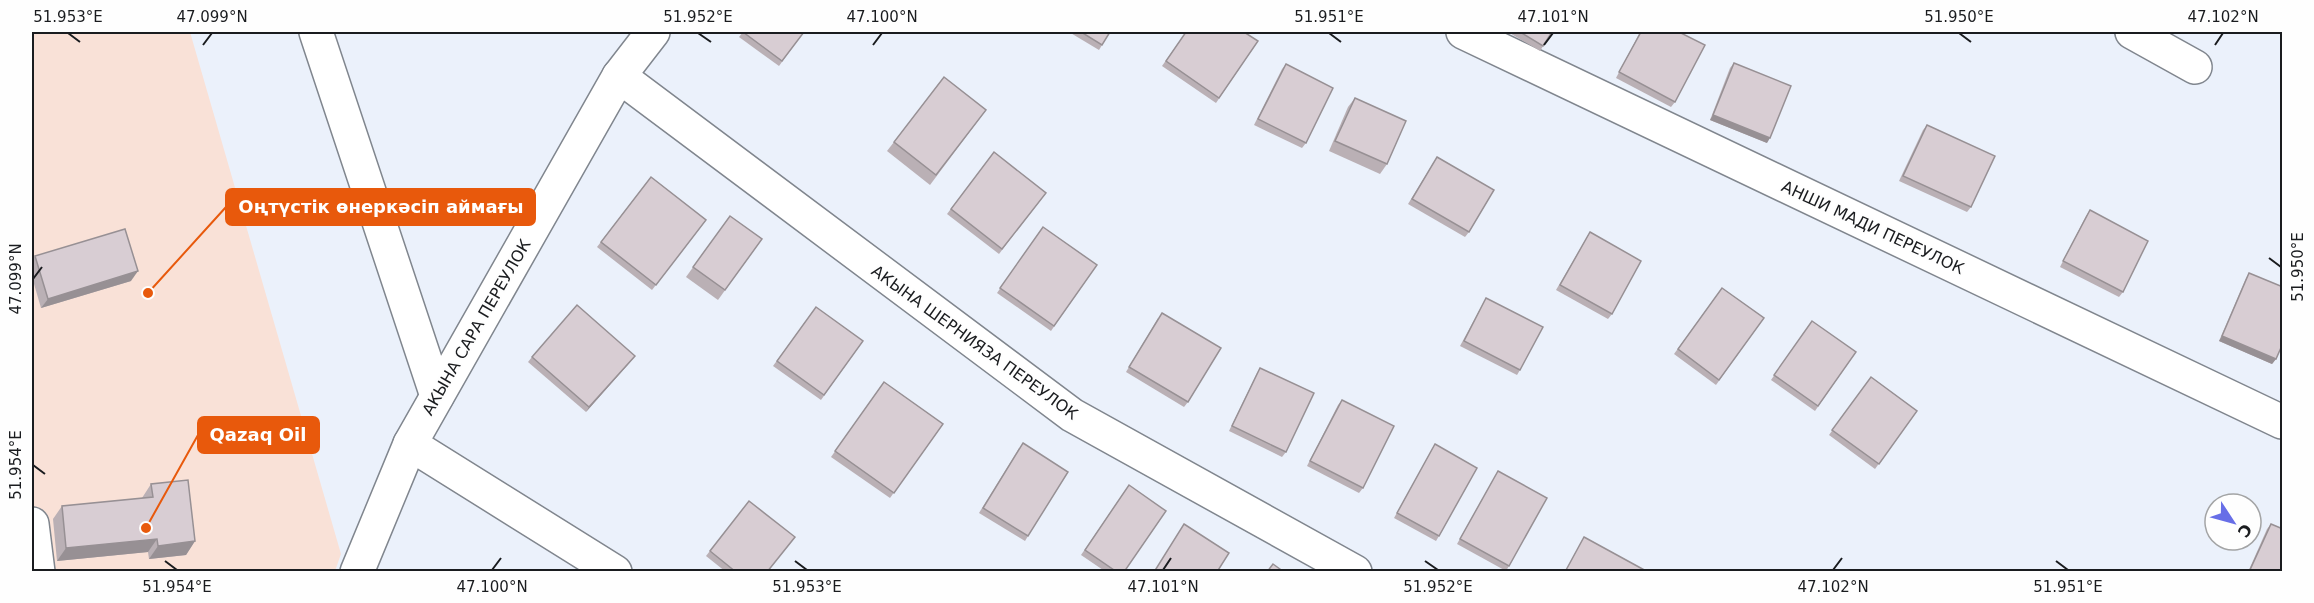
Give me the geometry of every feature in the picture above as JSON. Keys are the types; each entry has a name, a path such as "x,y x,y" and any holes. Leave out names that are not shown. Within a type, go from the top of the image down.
{"street":[{"path":"316,32 437,396"},
{"name":"АКЫНА САРА ПЕРЕУЛОК","path":"357,572 410,444 619,76 653,32"},
{"name":"АНШИ МАДИ ПЕРЕУЛОК","path":"1463,32 2283,422"},
{"path":"2132,32 2195,67"},
{"name":"АКЫНА ШЕРНИЯЗА ПЕРЕУЛОК","path":"619,76 1072,415 1355,572"},
{"path":"410,444 615,572"},
{"path":"32,524 38,572"}],"shaded area":[{"path":"32,32 190,32 341,554 335,571 32,571"}],"building":[{"path":"743,32 804,32 782,61"},
{"path":"1081,32 1110,32 1102,45"},
{"path":"1186,32 1244,32 1258,41 1219,98 1166,61"},
{"path":"1520,32 1552,32 1543,46"},
{"path":"1641,32 1679,32 1705,45 1675,102 1619,72"},
{"path":"1734,63 1791,86 1770,138 1713,115"},
{"path":"1286,64 1333,88 1306,143 1258,119"},
{"path":"944,77 986,110 936,175 894,142"},
{"path":"1355,98 1406,121 1387,164 1335,141"},
{"path":"1927,125 1995,156 1971,207 1903,176"},
{"path":"994,152 1046,193 1002,249 951,209"},
{"path":"1437,157 1494,190 1469,232 1412,199"},
{"path":"651,177 706,220 656,285 601,242"},
{"path":"2090,210 2148,241 2123,292 2063,261"},
{"path":"730,216 762,239 725,290 693,267"},
{"path":"1043,227 1097,265 1054,326 1000,288"},
{"path":"125,229 138,271 48,299 35,256"},
{"path":"1590,232 1641,261 1612,314 1560,285"},
{"path":"2249,273 2283,287 2283,343 2276,359 2222,336"},
{"path":"1722,288 1764,318 1719,380 1678,349"},
{"path":"1486,298 1543,327 1520,370 1464,341"},
{"path":"577,305 635,356 589,407 532,357"},
{"path":"816,307 863,341 824,395 777,361"},
{"path":"1162,313 1221,348 1188,402 1129,367"},
{"path":"1812,321 1856,352 1818,406 1774,375"},
{"path":"1260,368 1314,393 1286,452 1232,426"},
{"path":"1871,377 1917,411 1879,464 1832,430"},
{"path":"884,382 943,424 894,493 835,451"},
{"path":"1342,400 1394,426 1363,488 1310,461"},
{"path":"1023,443 1068,472 1028,536 983,508"},
{"path":"1435,444 1477,468 1439,536 1397,513"},
{"path":"1498,471 1547,498 1509,566 1460,539"},
{"path":"188,480 195,541 158,546 157,539 66,548 62,506 153,497 151,484"},
{"path":"1129,485 1166,511 1124,572 1117,572 1085,550"},
{"path":"749,501 795,537 767,572 736,572 710,551"},
{"path":"1184,524 1229,553 1217,572 1154,572"},
{"path":"2271,524 2283,529 2283,572 2249,572 2258,552 2263,552 2263,541"},
{"path":"1584,537 1648,572 1565,572"},
{"path":"1273,564 1284,572 1267,572"}],"place":[{"name":"Оңтүстік өнеркәсіп аймағы","path":"148,293"},
{"name":"Qazaq Oil","path":"146,528"}]}
